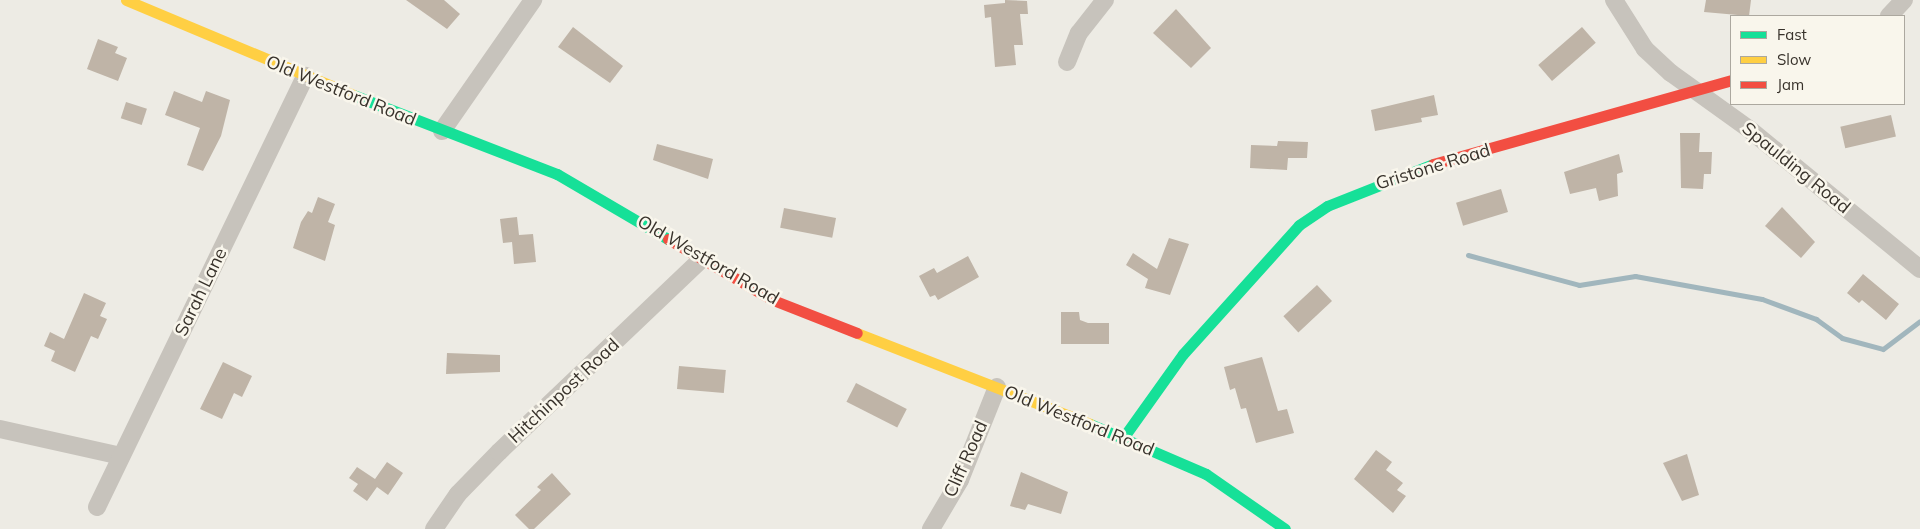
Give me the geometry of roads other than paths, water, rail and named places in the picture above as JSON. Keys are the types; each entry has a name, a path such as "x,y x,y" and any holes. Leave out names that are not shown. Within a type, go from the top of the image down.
{"main road":[{"name":"Old Westford Road","path":"126,0 305,76 442,131 557,174 773,300 997,387 1206,474 1285,529"},
{"name":"Gristone Road","path":"1123,438 1184,354 1247,279 1299,225 1327,206 1423,167 1696,92 1730,80"}],"street":[{"path":"442,131 533,0"},
{"path":"1067,62 1079,33 1105,0"},
{"name":"Spaulding Road","path":"1614,0 1645,48 1696,92 1749,129 1920,269"},
{"path":"1890,15 1904,0"},
{"name":"Sarah Lane","path":"97,507 305,76"},
{"name":"Hitchinpost Road","path":"434,529 458,494 499,452 702,259"},
{"name":"Cliff Road","path":"931,529 960,480 997,387"},
{"path":"0,429 121,456"}],"waterway":[{"path":"1468,255 1579,285 1635,276 1762,299 1816,319 1842,338 1883,349 1920,321"}]}
